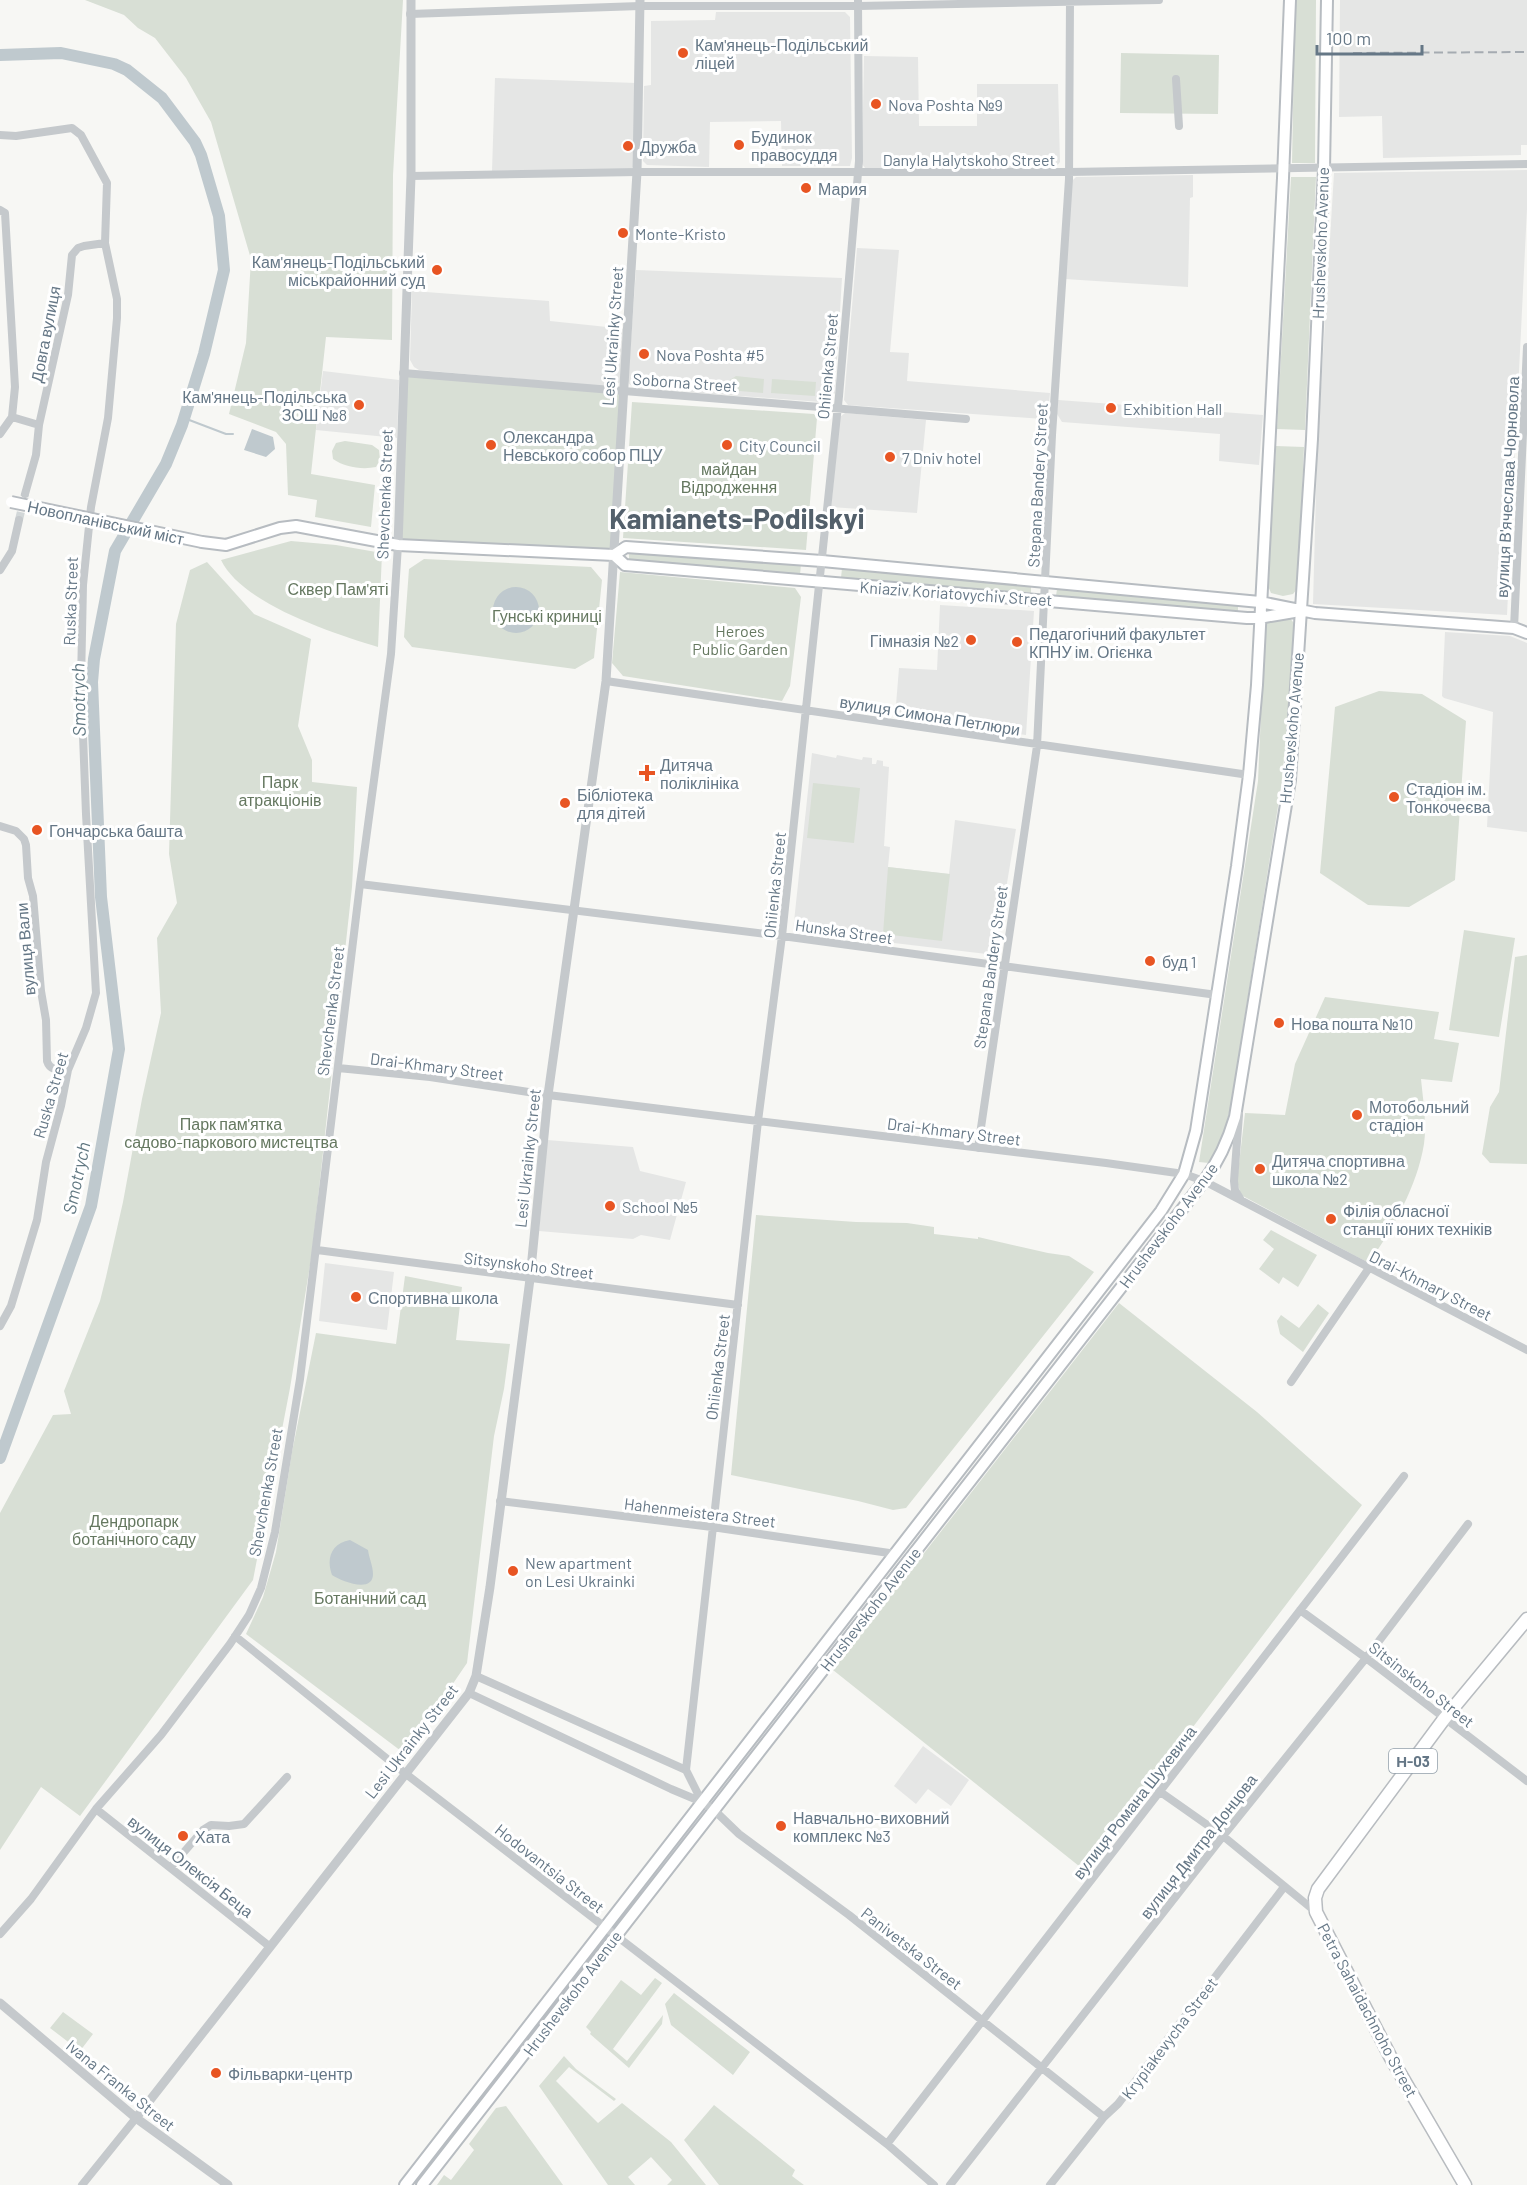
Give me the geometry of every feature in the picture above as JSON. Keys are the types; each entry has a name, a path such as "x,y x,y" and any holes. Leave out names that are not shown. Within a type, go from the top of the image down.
{"main road":[{"name":"Hrushevskoho Avenue","path":"405,2185 1161,1211 1184,1174 1196,1131 1249,775 1257,685 1290,0"},
{"name":"Hrushevskoho Avenue","path":"422,2185 1204,1181 1228,1140 1235,1117 1290,780 1312,439 1327,0"},
{"name":"Новопланівський міст","path":"5,501 202,542"},
{"name":"Kniaziv Koriatovychiv Street","path":"202,542 226,545 280,528 296,526 398,545 614,555 626,547 822,561 1260,602 1301,611 1514,628 1527,633"},
{"name":"Kniaziv Koriatovychiv Street","path":"614,555 625,565 820,583 1259,618 1301,611"},
{"name":"Н-03","path":"1316,1912 1315,1898 1318,1888 1444,1719 1527,1619"},
{"name":"Petra Sahaidachnoho Street","path":"1316,1912 1391,2058 1465,2185"}],"street":[{"name":"Shevchenka Street","path":"0,1934 31,1899 96,1809 161,1735 249,1616 261,1588 272,1543 300,1378 360,884 391,654 398,545 411,176 411,0"},
{"path":"410,14 640,3 1159,0"},
{"name":"Stepana Bandery Street","path":"978,1148 1037,746 1069,172 1070,1"},
{"name":"Lesi Ukrainky Street","path":"82,2185 469,1694 476,1676 490,1587 530,1279 548,1095 606,681 637,172 640,3"},
{"name":"Ohiienka Street","path":"686,1770 758,1121 782,936 820,583 858,173 859,3"},
{"path":"1176,79 1179,126"},
{"name":"Ruska Street","path":"0,135 16,136 72,128 81,135 107,183 105,243 115,284 117,318 108,418 86,541 83,585 81,682 96,993 86,1028 68,1070 45,1162 37,1220 11,1306 0,1326"},
{"name":"Danyla Halytskoho Street","path":"411,176 637,172 1069,172 1527,164"},
{"path":"0,210 5,213 15,387 12,417 0,434"},
{"name":"Довга вулиця","path":"25,494 36,455 39,425 68,295 72,255 78,248 105,243"},
{"path":"0,319 10,321"},
{"name":"вулиця В'ячеслава Чорновола","path":"1514,628 1527,347"},
{"name":"Soborna Street","path":"403,373 966,419"},
{"path":"12,417 39,425"},
{"path":"0,570 12,551 19,519"},
{"name":"вулиця Симона Петлюри","path":"606,681 1037,746 1249,775"},
{"name":"вулиця Вали","path":"0,826 16,831 24,839 26,845 46,1020 47,1061 54,1070 68,1070"},
{"name":"Hunska Street","path":"360,884 782,936 1217,994"},
{"name":"Drai-Khmary Street","path":"339,1068 430,1077 548,1095 1184,1174 1204,1181 1527,1350"},
{"path":"1241,1082 1234,1181 1237,1194 1242,1201"},
{"name":"Sitsynskoho Street","path":"317,1250 738,1305"},
{"path":"1291,1382 1369,1268"},
{"name":"вулиця Романа Шухевича","path":"886,2144 1404,1476"},
{"name":"Hahenmeistera Street","path":"500,1501 712,1527 896,1554"},
{"name":"вулиця Дмитра Донцова","path":"950,2185 1223,1836 1366,1658 1468,1524"},
{"name":"Sitsinskoho Street","path":"1300,1610 1527,1780"},
{"name":"Hodovantsia Street","path":"235,1636 406,1774 886,2144 934,2185"},
{"path":"476,1676 686,1770"},
{"name":"Panivetska Street","path":"469,1694 702,1802 739,1834 849,1915 1104,2117"},
{"name":"Panivetska Street","path":"686,1770 702,1802"},
{"path":"171,1866 203,1830 211,1825 244,1824 287,1777"},
{"name":"Petra Sahaidachnoho Street","path":"1160,1791 1223,1836 1316,1912"},
{"name":"вулиця Олексія Беца","path":"96,1809 171,1866 269,1946"},
{"name":"Krypiakevycha Street","path":"1050,2185 1104,2117 1118,2104 1284,1887"},
{"name":"Ivana Franka Street","path":"0,2003 135,2118 228,2185"}],"shaded area":[{"path":"1340,0 1527,0 1527,145 1521,145 1521,155 1383,158 1382,116 1339,117"},
{"path":"716,12 845,12 850,17 852,158 850,166 782,166 781,121 710,122 709,167 647,165 643,161 644,86 651,85 651,21 715,20"},
{"path":"864,56 918,57 919,126 977,126 977,84 1058,84 1060,162 1055,168 865,168 862,164"},
{"path":"495,78 636,83 635,165 631,169 492,171"},
{"path":"1527,170 1507,615 1313,604 1317,454 1334,173"},
{"path":"1193,175 1193,197 1190,198 1188,287 1065,279 1072,181 1076,177"},
{"path":"857,248 899,250 890,352 909,353 907,381 1050,393 1048,413 1043,419 848,405 844,400"},
{"path":"636,270 842,278 835,393 829,400 820,402 634,387 629,384"},
{"path":"412,291 549,301 550,321 626,329 622,381 612,387 419,370 410,360"},
{"name":"Кам'янець-Подільська ЗОШ №8","path":"323,371 399,380 397,438 316,430"},
{"path":"1058,400 1263,415 1259,465 1219,461 1220,434 1062,422 1057,414"},
{"path":"845,413 926,420 917,513 831,507 840,417"},
{"path":"252,429 273,437 275,449 266,457 244,450"},
{"path":"516,587 532,594 539,610 532,626 516,633 500,626 493,610 500,594"},
{"path":"940,605 1034,611 1026,735 895,717 899,668 937,670"},
{"path":"1445,632 1510,636 1527,643 1527,832 1487,827 1493,712 1442,696"},
{"path":"812,753 836,758 837,755 862,760 863,757 872,758 872,764 876,764 877,760 883,761 883,766 889,767 884,846 890,847 888,867 949,874 955,820 1016,829 995,955 793,931"},
{"name":"School №5","path":"547,1140 633,1147 640,1171 686,1182 670,1240 641,1235 633,1239 539,1231"},
{"name":"Спортивна школа","path":"325,1263 394,1272 387,1330 319,1321"},
{"path":"350,1540 368,1550 373,1574 372,1580 368,1583 356,1584 332,1575 330,1558 334,1548"},
{"path":"923,1746 969,1780 951,1806 928,1789 916,1804 894,1786"}],"green space":[{"path":"85,0 403,0 393,175 392,340 326,337 311,474 375,485 371,527 315,517 317,500 288,495 286,444 276,432 229,414 246,343 251,259 211,122 186,78 155,38 138,28 124,15"},
{"path":"1295,0 1316,0 1315,163 1292,163"},
{"path":"1121,53 1219,55 1218,114 1120,113"},
{"path":"1291,177 1316,177 1305,430 1277,429"},
{"path":"403,373 623,391 614,555 398,545"},
{"path":"736,376 764,379 763,393 716,389"},
{"path":"772,379 816,382 815,396 771,393"},
{"name":"майдан Відродження","path":"632,402 814,414 817,418 806,550 623,538"},
{"path":"345,441 372,445 379,450 380,460 376,467 353,467 333,459 332,451 336,443"},
{"path":"1276,446 1304,447 1298,588 1293,594 1283,596 1271,593 1268,586"},
{"name":"Сквер Пам'яті","path":"291,541 336,545 382,553 378,647 314,625 268,603 232,576 221,560"},
{"path":"629,552 801,563 800,576 629,560"},
{"name":"Гунські криниці","path":"424,559 591,567 602,580 594,658 575,669 412,647 404,637 409,569"},
{"path":"207,562 254,614 311,639 298,726 312,760 312,782 357,787 352,887 312,1253 290,1388 253,1580 80,1816 41,1787 0,1850 0,1513 53,1415 71,1414 64,1391 100,1301 123,1202 161,1013 157,938 177,903 169,854 176,624 190,570"},
{"path":"842,568 1031,587 1031,593 841,578"},
{"name":"Heroes Public Garden","path":"620,572 795,588 801,597 790,686 782,701 623,676 612,663"},
{"path":"1057,589 1238,605 1238,611 1056,596"},
{"path":"1272,617 1290,618 1296,626 1282,781 1231,1104 1218,1150 1209,1163 1199,1162 1258,781 1265,623"},
{"name":"Стадіон ім. Тонкочеєва","path":"1379,691 1422,694 1466,721 1455,880 1409,907 1368,905 1320,873 1335,707"},
{"path":"813,783 860,788 854,843 807,838"},
{"path":"888,867 950,874 942,941 883,934"},
{"path":"1464,930 1515,938 1499,1037 1449,1030"},
{"path":"1527,955 1527,1164 1490,1163 1482,1154 1490,1107 1499,1092 1515,957"},
{"name":"Мотобольний стадіон","path":"1325,997 1439,1012 1434,1039 1459,1043 1452,1082 1421,1079 1425,1128 1421,1160 1403,1206 1369,1263 1241,1195 1237,1181 1245,1113 1285,1115 1295,1064"},
{"path":"756,1215 907,1223 934,1227 934,1234 978,1239 978,1237 1069,1256 1094,1272 906,1508 893,1510 731,1475"},
{"path":"1271,1230 1317,1255 1298,1287 1283,1277 1279,1284 1259,1269 1274,1249 1263,1240"},
{"name":"Ботанічний сад","path":"405,1276 462,1287 456,1340 510,1344 494,1436 467,1663 405,1754 246,1634 263,1597 276,1552 292,1452 316,1333 396,1344"},
{"path":"1119,1303 1257,1412 1362,1505 1084,1870 833,1670"},
{"path":"1318,1304 1329,1313 1303,1352 1280,1334 1277,1321 1281,1315 1299,1328"},
{"path":"655,1978 662,1983 613,2049 627,2061 663,2015 662,2024 629,2068 590,2034 591,2032 586,2027 621,1980 641,1995"},
{"path":"674,1993 750,2052 733,2075 671,2025 665,2004"},
{"path":"63,2012 93,2034 80,2051 50,2028"},
{"path":"564,2056 576,2069 616,2099 614,2101 569,2067 556,2081 598,2123 622,2103 671,2142 706,2185 667,2185 672,2180 651,2157 628,2177 635,2185 608,2185 539,2086"},
{"path":"714,2105 795,2170 792,2176 804,2185 719,2185 684,2140"},
{"path":"506,2106 563,2185 437,2185 444,2175 451,2180 474,2150 469,2144 496,2108"}],"waterway":[{"name":"Smotrych","path":"0,55 61,53 114,64 127,70 162,98 195,142 201,155 219,216 224,270 204,354 182,425 166,464 115,551 94,659 92,682 101,897 119,1049 91,1206 0,1458"},
{"path":"184,418 226,434 233,434"}],"tunnel":[{"path":"19,520 25,494"}],"railway":[{"path":"1353,53 1527,52"}],"place":[{"name":"Кам'янець-Подільський ліцей","path":"683,53"},
{"name":"Nova Poshta №9","path":"876,104"},
{"name":"Будинок правосуддя","path":"739,145"},
{"name":"Дружба","path":"628,146"},
{"name":"Мария","path":"806,188"},
{"name":"Monte-Kristo","path":"623,233"},
{"name":"Кам'янець-Подільський міськрайонний суд","path":"437,270"},
{"name":"Nova Poshta #5","path":"644,354"},
{"name":"Кам'янець-Подільська ЗОШ №8","path":"359,405"},
{"name":"Exhibition Hall","path":"1111,408"},
{"name":"Олександра Невського собор ПЦУ","path":"491,445"},
{"name":"City Council","path":"727,445"},
{"name":"7 Dniv hotel","path":"890,457"},
{"name":"Гімназія №2","path":"971,640"},
{"name":"Педагогічний факультет КПНУ ім. Огієнка","path":"1017,642"},
{"name":"Дитяча поліклініка","path":"647,773"},
{"name":"Стадіон ім. Тонкочеєва","path":"1394,797"},
{"name":"Бібліотека для дітей","path":"565,803"},
{"name":"Гончарська башта","path":"37,830"},
{"name":"буд 1","path":"1150,961"},
{"name":"Нова пошта №10","path":"1279,1023"},
{"name":"Мотобольний стадіон","path":"1357,1115"},
{"name":"Дитяча спортивна школа №2","path":"1260,1169"},
{"name":"School №5","path":"610,1206"},
{"name":"Філія обласної станції юних техніків","path":"1331,1219"},
{"name":"Спортивна школа","path":"356,1297"},
{"name":"New apartment on Lesi Ukrainki","path":"513,1571"},
{"name":"Навчально-виховний комплекс №3","path":"781,1826"},
{"name":"Хата","path":"183,1836"},
{"name":"Фільварки-центр","path":"216,2073"}],"district":[{"name":"Kamianets-Podilskyi","path":"737,518"}],"park label":[{"name":"Парк атракціонів","path":"280,790"},
{"name":"Парк пам'ятка садово-паркового мистецтва","path":"231,1132"},
{"name":"Дендропарк ботанічного саду","path":"134,1529"}]}
